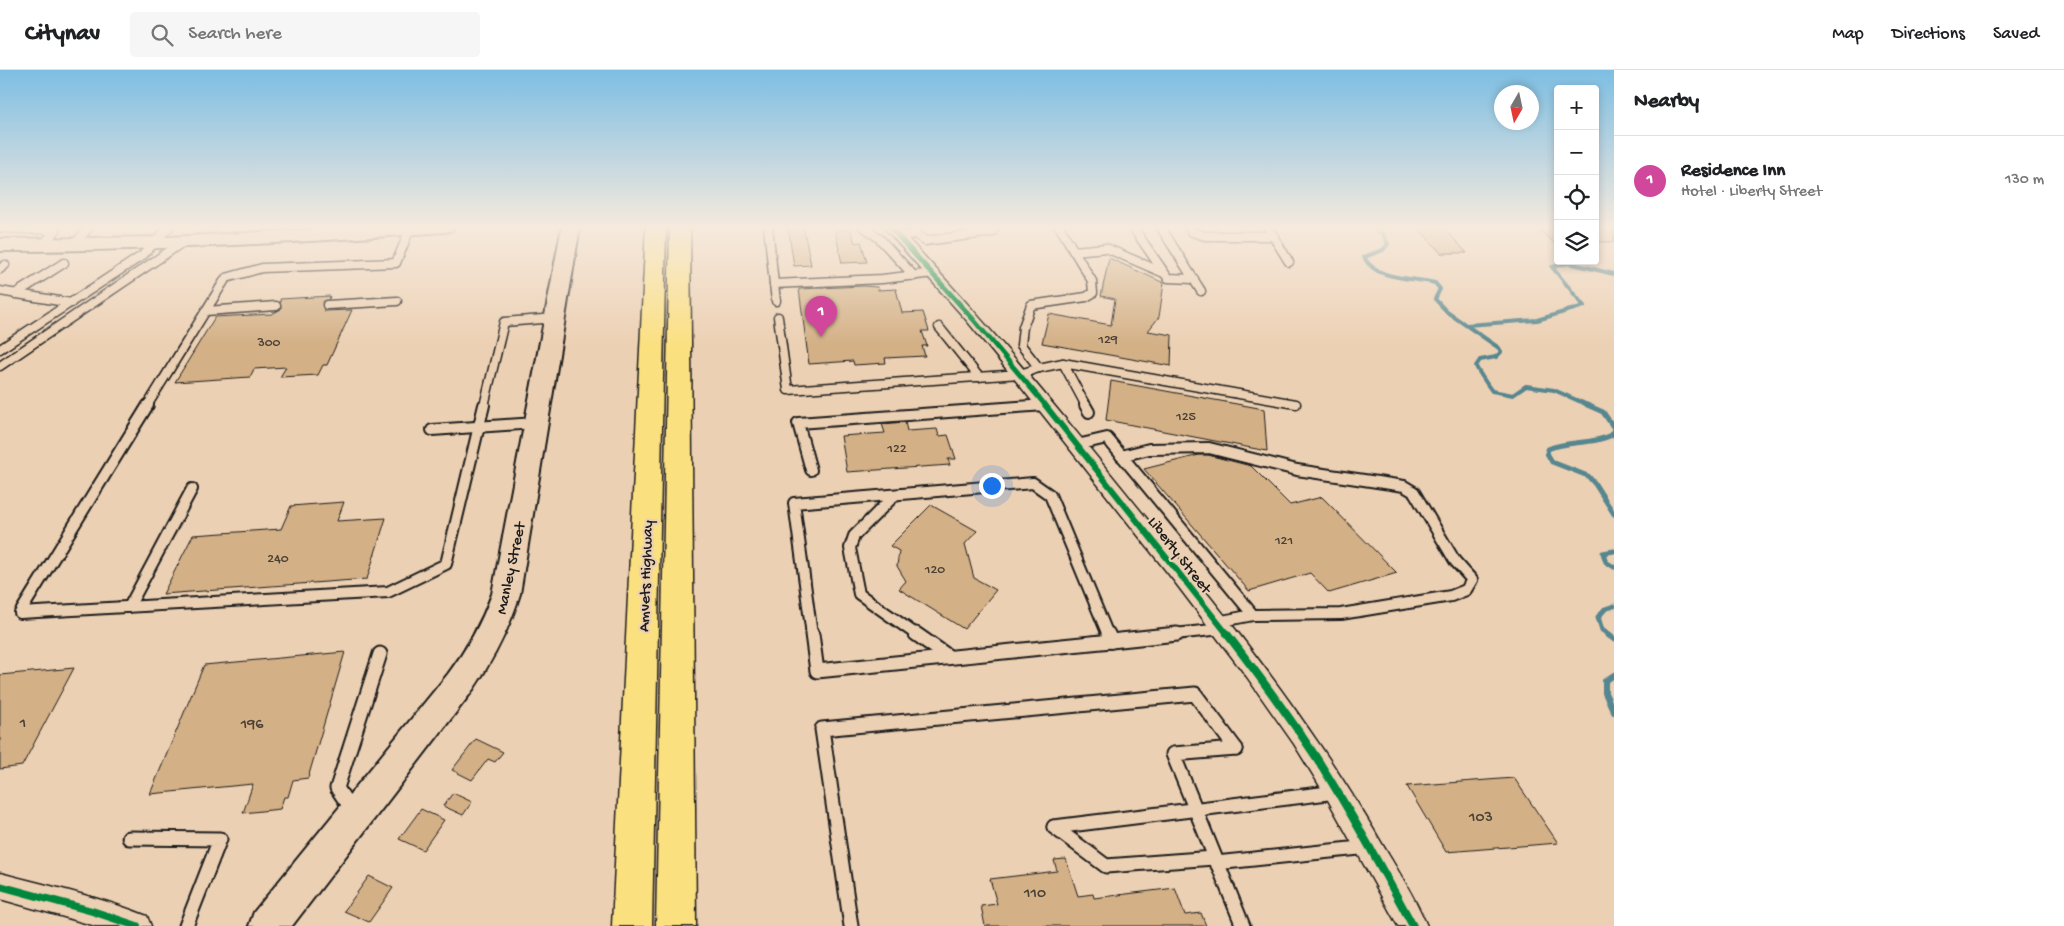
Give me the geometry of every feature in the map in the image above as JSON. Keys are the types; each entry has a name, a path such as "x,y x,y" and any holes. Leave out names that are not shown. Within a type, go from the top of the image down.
{"highway":[{"name":"Amvets Highway","path":"632,926 655,266"},
{"name":"Amvets Highway","path":"676,926 680,266"},
{"path":"613,926 638,761"},
{"path":"677,788 688,926"}],"main road":[{"name":"Manley Street","path":"268,926 473,666 493,632 506,594 564,266"}],"street":[{"name":"Liberty Street","path":"929,266 1045,405 1219,626 1302,736 1414,926"},
{"path":"0,887 92,911 137,926"}],"lane":[{"path":"15,294 59,266"},
{"path":"0,349 127,266"},
{"path":"0,366 148,266"},
{"path":"317,266 262,268 226,278 20,613 388,592 446,564 504,322 556,318"},
{"path":"772,266 776,302"},
{"path":"905,266 914,276"},
{"path":"1039,368 1021,345 1023,327 1031,305 1086,297 1093,293 1092,281 1082,266"},
{"path":"1148,266 1164,273"},
{"path":"1159,266 1168,278 1194,279"},
{"path":"1186,266 1201,291"},
{"path":"774,284 882,279 934,273"},
{"path":"0,291 71,303"},
{"path":"327,305 396,301"},
{"path":"206,311 276,306"},
{"path":"778,317 788,390 1020,374 1062,363 1296,404"},
{"path":"939,327 979,377"},
{"path":"1062,363 1089,412"},
{"path":"811,470 798,423 1045,405"},
{"path":"432,430 537,423"},
{"path":"1077,446 1107,438 1253,615"},
{"path":"1111,641 1050,495 1033,484 794,503 817,671 1111,641 1219,626 1253,615 1342,614 1451,596 1466,590 1472,580 1455,561 1414,492 1404,486 1296,470 1259,459 1209,448 1149,449 1121,456"},
{"path":"129,607 192,489"},
{"path":"895,495 854,536 850,548 859,594 949,657"},
{"path":"362,806 345,800 337,788 380,654"},
{"path":"851,926 822,729 1195,694 1236,748 1173,754 1243,926"},
{"path":"1336,792 1054,827 1106,866 1215,861 1369,847"},
{"path":"129,838 220,839 186,926"}],"building":[{"path":"1107,266 1126,266 1164,283 1159,317 1148,331 1172,335 1171,366 1042,343 1049,314 1111,325 1115,299 1101,296"},
{"path":"877,287 878,290 896,289 902,313 923,312 929,331 922,331 927,346 922,346 925,356 885,358 886,363 854,365 853,361 809,364 799,289"},
{"path":"330,296 329,299 322,303 324,311 352,310 327,365 323,365 318,375 280,377 286,367 254,369 250,377 175,382 215,317 272,314 281,309 280,299"},
{"path":"1111,381 1264,409 1267,451 1106,420"},
{"path":"905,422 907,431 937,429 939,436 948,435 956,459 948,459 950,465 847,472 841,436 885,433 882,424"},
{"path":"1199,455 1208,455 1251,466 1290,505 1322,497 1397,573 1329,593 1310,573 1249,591 1144,469"},
{"path":"344,502 337,521 386,518 367,579 163,594 193,535 281,529 291,506"},
{"path":"931,505 977,531 965,544 974,578 996,590 964,629 899,589 906,581 897,566 899,551 890,546"},
{"path":"345,652 308,778 293,780 288,797 284,797 280,809 243,813 253,784 150,794 204,665"},
{"path":"74,668 22,766 0,769 0,675"},
{"path":"476,739 503,752 495,762 488,759 472,780 452,770"},
{"path":"1514,778 1558,843 1446,852 1407,786"},
{"path":"453,793 472,802 463,815 443,806"},
{"path":"421,809 444,820 423,850 399,839"},
{"path":"1066,859 1078,896 1093,894 1094,898 1175,888 1185,915 1201,913 1206,926 985,926 981,906 997,904 990,879 1057,871 1054,860"},
{"path":"369,876 393,888 369,922 344,911"}],"waterway":[{"path":"1371,266 1395,277 1435,283 1440,289 1435,299 1447,312 1499,348 1501,352 1496,357 1480,360 1476,366 1492,391 1513,395 1526,386 1554,390 1590,406"},
{"path":"1467,325 1537,320 1584,306 1552,267 1556,266"},
{"path":"1580,266 1614,274"},
{"path":"1587,405 1603,412 1614,428 1612,435 1597,440 1556,446 1548,449 1547,453 1552,462 1588,476 1614,514"},
{"path":"1614,551 1603,553 1606,562 1614,567"},
{"path":"1609,635 1602,630 1598,617 1605,609 1614,606"},
{"path":"1607,634 1614,639"},
{"path":"1614,675 1605,681 1605,693 1614,712"}],"cycle path":[{"path":"926,266 973,319 1080,448 1255,671 1302,736 1332,782 1413,926"},
{"path":"0,886 92,911 137,926"}],"place":[{"name":"Residence Inn","path":"821,337"}]}
